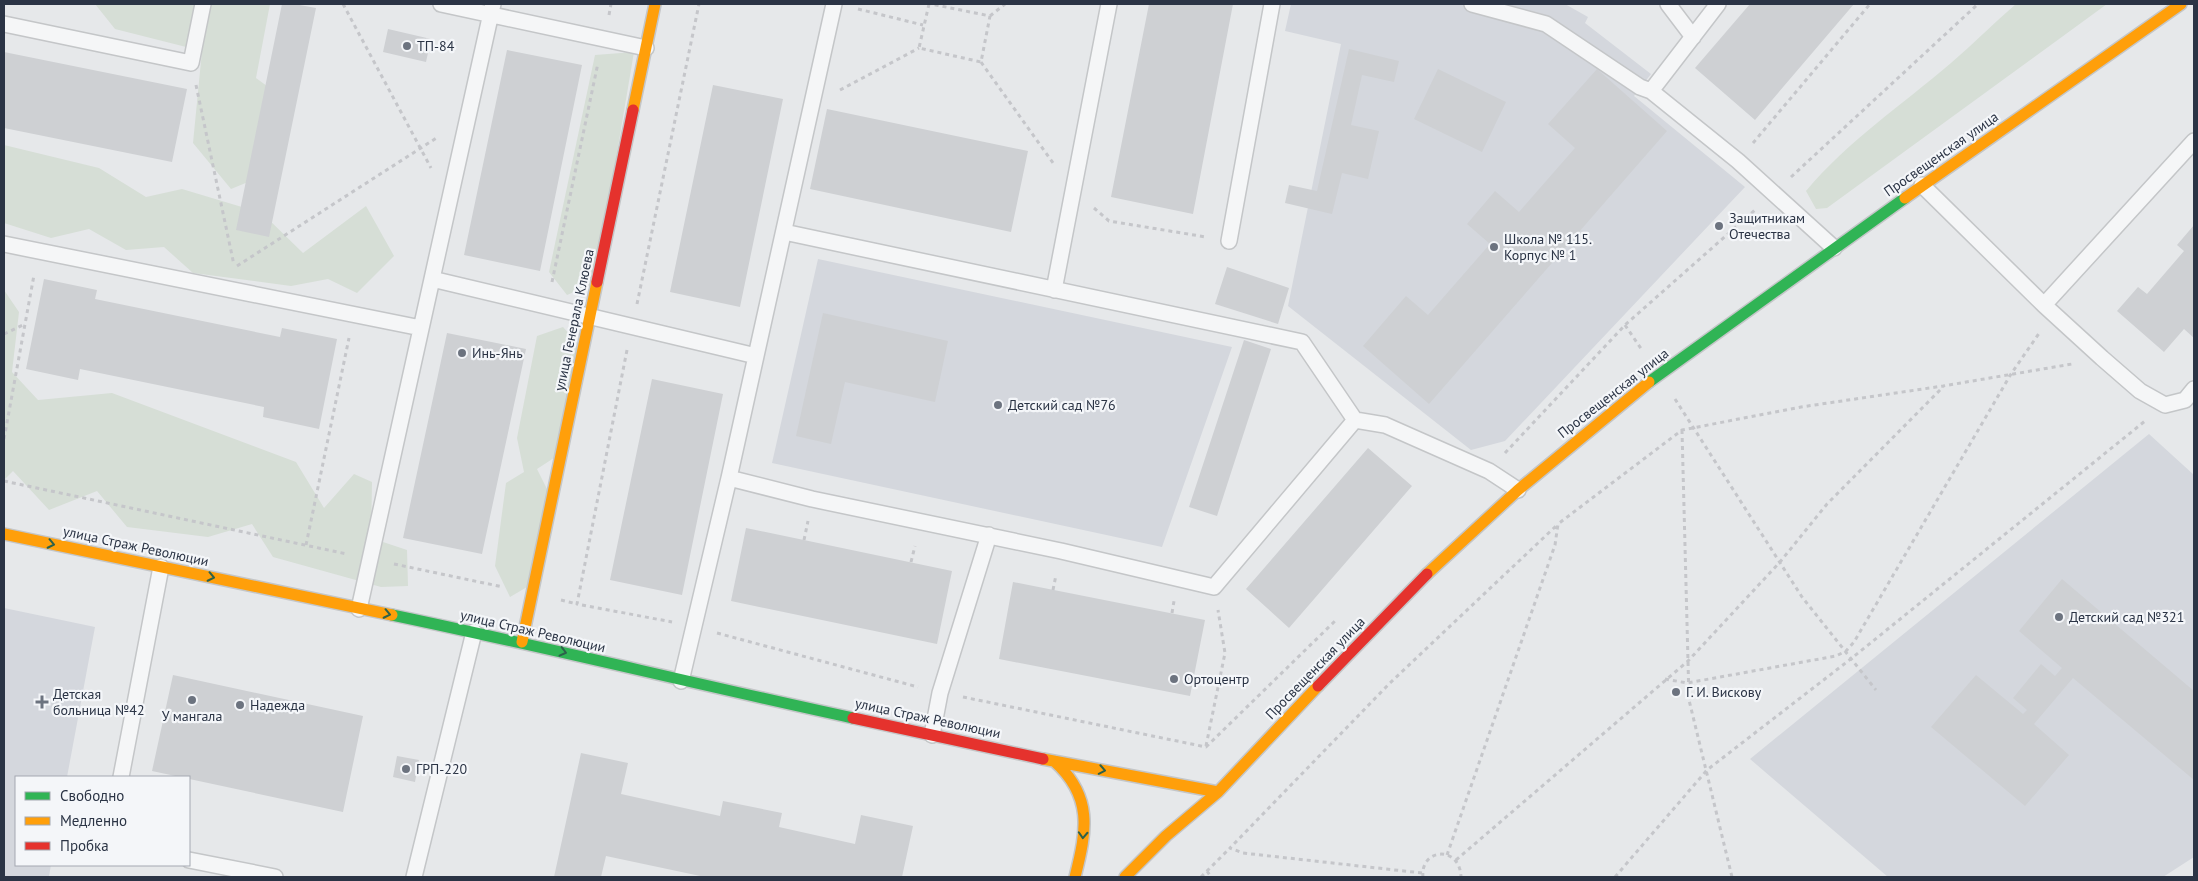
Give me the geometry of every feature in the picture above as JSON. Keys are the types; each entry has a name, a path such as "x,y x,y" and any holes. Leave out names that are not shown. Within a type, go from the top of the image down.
{"street":[{"name":"улица Генерала Клюева","path":"522,642 655,4"},
{"name":"Просвещенская улица","path":"1125,877 1166,836 1218,792 1413,587 1518,490 1659,374 1922,185 2181,4"},
{"name":"улица Страж Революции","path":"4,534 522,642 681,681 1054,761 1218,792"},
{"path":"1054,761 1068,774 1077,788 1082,804 1082,847 1075,877"}],"lane":[{"path":"4,24 191,63 203,4"},
{"path":"441,4 492,9 604,39 646,48"},
{"path":"681,681 729,478 834,4"},
{"path":"1054,290 1109,4"},
{"path":"1229,241 1272,4"},
{"path":"1472,4 1546,24 1640,86 1651,91 1738,161 1834,248"},
{"path":"1668,4 1693,37"},
{"path":"1651,91 1718,4"},
{"path":"359,609 492,9"},
{"path":"2044,305 2194,141"},
{"path":"1922,185 2044,305 2140,391 2165,405 2185,400 2194,389"},
{"path":"784,232 1302,342 1355,420 1385,425 1489,471 1518,490"},
{"path":"4,244 421,328"},
{"path":"432,279 756,356"},
{"path":"729,478 812,499 990,535 1214,587 1355,420"},
{"path":"932,735 940,693 990,535"},
{"path":"121,776 161,567"},
{"path":"414,877 474,632"},
{"path":"190,860 275,877"}],"path":[{"path":"343,4 449,202"},
{"path":"546,307 611,4"},
{"path":"919,48 923,25 930,4 990,16"},
{"path":"810,106 919,48 981,62 990,16 1005,4"},
{"path":"1738,161 1870,4"},
{"path":"1489,471 1625,325 1773,193 1978,4"},
{"path":"856,8 923,25"},
{"path":"191,63 234,268 257,295"},
{"path":"234,268 468,118"},
{"path":"4,439 39,251"},
{"path":"1665,679 1687,683 1836,656 1846,651 1854,642 2011,374 2043,328 2044,305"},
{"path":"306,545 353,314"},
{"path":"4,334 25,324"},
{"path":"1625,325 1694,427 1802,597 1876,690"},
{"path":"1201,877 1389,684 1558,524 1682,430 1801,407 1943,386 2102,358"},
{"path":"1456,860 1688,661 1780,562 1827,504 1943,386"},
{"path":"1615,877 1707,770 1852,658 2165,405"},
{"path":"1682,430 1687,683 1689,700 1732,877"},
{"path":"4,481 577,604"},
{"path":"1447,855 1555,545 1558,524"},
{"path":"1206,747 1225,653 1214,587"},
{"path":"1206,747 1340,616"},
{"path":"694,626 940,693 1206,747"},
{"path":"1230,848 1243,853 1422,875 1427,860 1440,854 1447,855 1456,860 1460,868 1461,877 1466,877"},
{"path":"1207,871 1211,877"}],"shaded area":[{"path":"95,4 270,4 256,78 290,103 280,169 231,189 193,143 202,51 115,29"},
{"name":"Школа № 115. Корпус № 1","path":"1291,4 1565,4 1588,17 1585,23 1651,74 1634,96 1745,187 1505,441 1471,450 1288,306 1341,44 1285,31"},
{"path":"2016,4 2107,4 1827,208 1816,209 1806,191 1822,173 1857,140 1951,63"},
{"path":"634,52 595,283 567,295 549,272 595,55"},
{"path":"4,145 99,168 146,197 182,189 262,213 303,253 366,206 394,256 357,293 328,279 291,286 193,273 164,247 126,250 89,229 51,238 4,223"},
{"name":"Детский сад №76","path":"818,259 1232,347 1162,547 772,463"},
{"path":"4,290 19,312 12,372 38,400 112,393 296,462 324,508 354,474 372,482 371,538 407,550 408,586 381,587 273,557 252,524 208,537 127,527 97,491 49,510 13,471 4,480"},
{"path":"563,327 579,345 560,454 537,469 553,501 539,580 510,597 495,566 506,483 524,472 517,438 537,336"},
{"name":"Детский сад №321","path":"2149,434 2194,475 2194,857 2163,877 1888,877 1750,759"},
{"name":"Детская больница №42","path":"4,608 95,627 67,776 15,776 15,866 51,866 49,876 61,877 4,877"}],"building":[{"path":"282,4 316,8 269,237 236,230"},
{"path":"1149,4 1233,4 1193,214 1111,197"},
{"path":"1750,4 1854,4 1755,120 1695,68"},
{"name":"ТП-84","path":"388,29 431,39 426,62 383,52"},
{"path":"1349,49 1399,61 1394,82 1362,75 1351,125 1379,131 1368,179 1342,173 1332,214 1285,203 1289,185 1317,191"},
{"path":"507,50 582,65 540,271 464,255"},
{"path":"4,52 187,89 172,162 4,128"},
{"path":"1438,69 1506,102 1482,152 1414,119"},
{"path":"1597,69 1667,131 1429,404 1363,346 1406,296 1428,315 1490,244 1467,224 1495,191 1519,212 1575,148 1548,124"},
{"path":"713,85 783,99 740,307 670,292"},
{"path":"827,109 1028,151 1011,232 810,189"},
{"path":"2194,225 2194,338 2184,329 2164,352 2117,311 2138,287 2147,294 2184,251 2177,245"},
{"path":"1227,267 1289,288 1278,324 1215,304"},
{"path":"44,279 97,290 95,299 280,337 282,328 337,339 319,429 263,417 264,407 80,369 78,380 26,369"},
{"path":"823,313 948,341 935,402 845,382 831,444 796,436"},
{"path":"447,333 526,349 482,554 403,538"},
{"path":"1244,340 1271,349 1217,516 1189,507"},
{"path":"652,379 723,394 682,595 610,580"},
{"path":"1368,448 1412,486 1289,628 1246,589"},
{"path":"746,528 952,571 937,644 731,601"},
{"path":"2062,579 2194,691 2194,780 2073,678 2034,724 2069,755 2025,806 1931,727 1976,675 2023,714 2027,710 2013,698 2041,664 2055,676 2062,668 2019,631"},
{"path":"1013,582 1205,620 1190,696 999,659"},
{"path":"173,675 363,716 343,812 190,779 190,776 175,776 152,771"},
{"path":"581,753 628,763 621,794 720,816 723,801 782,813 779,827 855,844 861,815 913,826 902,877 705,877 606,856 601,877 554,877"},
{"name":"ГРП-220","path":"397,756 419,760 415,782 393,777"}],"traffic: fast":[{"path":"1649,382 1905,198"},
{"path":"392,615 853,718"}],"traffic: slow":[{"path":"633,110 655,4"},
{"path":"1905,198 2181,4"},
{"path":"522,642 597,282"},
{"path":"1427,574 1518,490 1649,382"},
{"path":"4,534 392,615"},
{"path":"1125,877 1166,836 1218,792 1318,686"},
{"path":"1043,759 1218,792"},
{"path":"1054,761 1067,774 1075,787 1084,814 1082,844 1075,877"}],"traffic: jam":[{"path":"597,282 633,110"},
{"path":"1318,686 1427,574"},
{"path":"853,718 1043,759"}],"place":[{"name":"ТП-84","path":"407,46"},
{"name":"Защитникам Отечества","path":"1719,226"},
{"name":"Школа № 115. Корпус № 1","path":"1494,247"},
{"name":"Инь-Янь","path":"462,353"},
{"name":"Детский сад №76","path":"998,405"},
{"name":"Детский сад №321","path":"2059,617"},
{"name":"Ортоцентр","path":"1174,679"},
{"name":"Г. И. Вискову","path":"1676,692"},
{"name":"У мангала","path":"192,700"},
{"name":"Детская больница №42","path":"42,702"},
{"name":"Надежда","path":"240,705"},
{"name":"ГРП-220","path":"406,769"}]}
